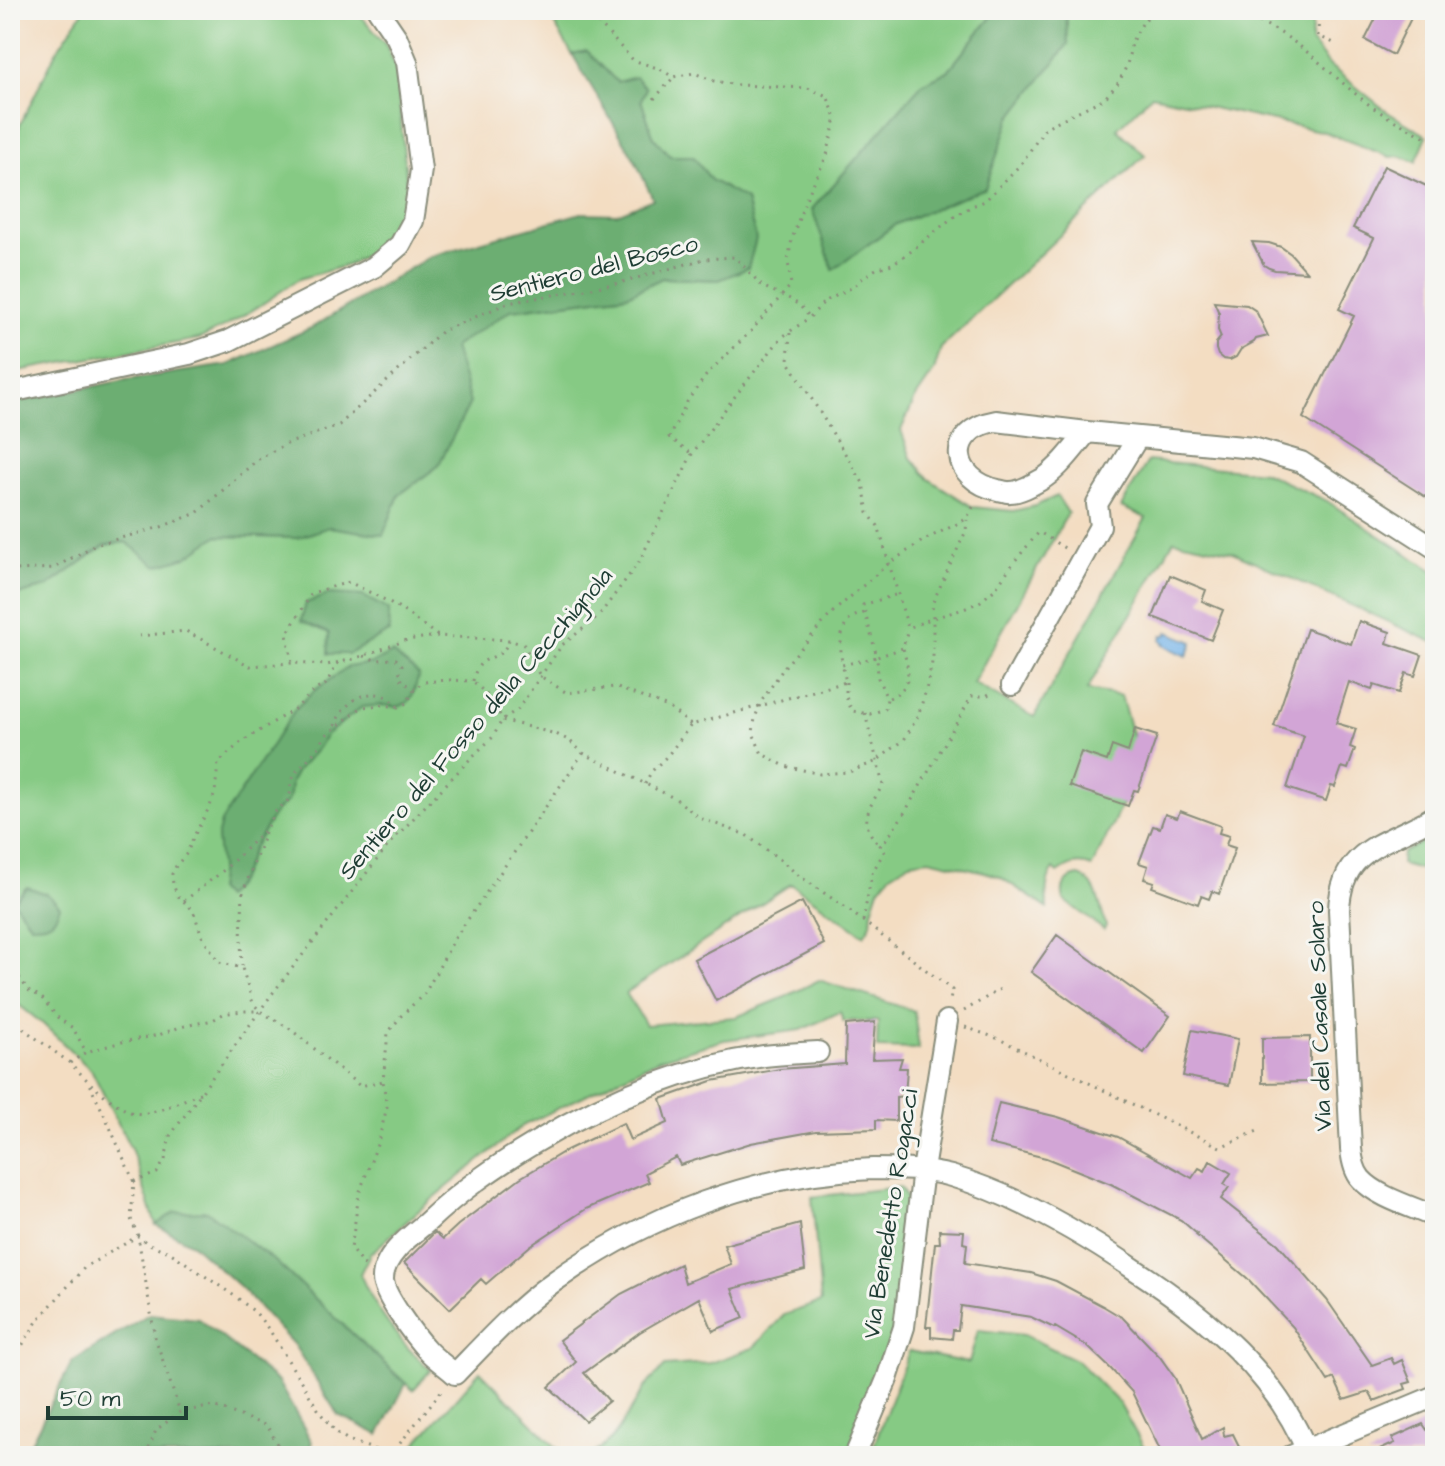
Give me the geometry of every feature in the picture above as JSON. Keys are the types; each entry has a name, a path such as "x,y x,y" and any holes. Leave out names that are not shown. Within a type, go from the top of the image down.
{"street":[{"path":"10,392 189,354 228,341 374,267 400,245 413,221 421,170 407,62 397,38 378,10"},
{"path":"1087,432 1045,477 1009,493 977,483 966,473 961,461 963,439 970,430 996,421 1253,448 1301,462 1435,548"},
{"path":"1012,685 1100,526 1097,504 1138,437"},
{"name":"Via del Casale Solaro","path":"1435,816 1357,859 1343,880 1339,910 1353,1164 1359,1177 1372,1189 1435,1217"},
{"name":"Via Benedetto Rogacci","path":"855,1456 891,1369 904,1327 923,1170 947,1021"},
{"path":"818,1052 764,1056 722,1064 651,1084 595,1109 514,1155 469,1185 389,1259 383,1277 385,1289 433,1356 455,1374 515,1314 551,1284 600,1252 676,1214 741,1190 793,1177 849,1170 923,1170 970,1182 1033,1209 1114,1255 1186,1304 1262,1377 1291,1418 1302,1454 1435,1396"}],"path":[{"path":"593,10 591,15 633,60 673,77"},
{"name":"Sentiero del Fosso della Cecchignola","path":"134,1182 157,1173 165,1160 170,1136 260,1011 390,843 493,737 502,720 518,709 562,645 598,617 639,562 692,454 781,338 810,317 824,302 853,287 876,269 892,264 952,218 985,201 1021,164 1046,127 1105,98 1119,82 1127,65 1132,41 1153,10"},
{"path":"1221,10 1275,29 1307,50 1372,106 1425,137"},
{"path":"1319,10 1318,36 1336,44"},
{"path":"654,99 673,77 694,73 714,81 738,85 808,88 827,96 836,118 827,155 805,201 792,239 788,261 791,285 708,373 688,400 669,437 692,454"},
{"name":"Sentiero del Bosco","path":"10,573 54,568 95,545 161,527 197,513 257,460 284,445 339,425 442,331 508,303 619,283 704,259 735,257 762,286 799,305 810,317"},
{"path":"790,333 788,360 863,483 868,513 878,526 908,628 903,648 909,669 907,683 900,693 887,699"},
{"path":"967,518 924,540 888,564 833,612 785,666 755,718 753,733 762,754 785,766 820,774 849,772 877,760 904,740 918,716 933,658 932,604 966,531 967,518 973,507"},
{"path":"908,628 981,601 994,590 1039,532 1053,541"},
{"path":"292,663 287,634 312,593 349,582 395,605 438,636"},
{"path":"864,613 855,615 844,624 840,642 846,697 852,711 870,714 885,709 887,699 878,678 877,657 863,605 897,594"},
{"path":"139,636 186,631 250,666 292,663 327,665 364,656 407,640 438,636 509,640 524,645 540,676 567,693 615,687 668,707 691,725"},
{"path":"473,681 475,670 483,660 501,654 509,640"},
{"path":"842,665 903,648"},
{"path":"364,656 375,660 396,659 402,665 399,675 404,683 415,688"},
{"path":"242,968 219,962 202,936 193,910 178,896 172,874 187,853 210,806 215,793 218,763 240,743 296,708 325,685 338,663"},
{"path":"383,1081 360,1086 253,1003 242,968 243,892 267,828 276,811 287,802 291,782 326,735 362,707 398,707 407,703 415,688 433,680 473,681 494,702 502,720 556,734 583,753 676,799 700,818 746,835 952,990 947,1021"},
{"path":"645,784 651,772 691,725 846,682"},
{"path":"880,846 905,812 972,696 986,696 989,692"},
{"path":"334,727 338,715 353,700 368,693 381,693 392,698 398,707"},
{"path":"863,921 872,873 884,852 868,834 866,823 873,800 883,785 865,713"},
{"path":"384,1271 362,1264 351,1249 359,1194 387,1107 383,1081 388,1033 425,993 455,938 583,753"},
{"path":"184,901 224,870 267,828"},
{"path":"10,964 28,990 41,997 59,1019 73,1028 86,1052"},
{"path":"947,1021 1002,988"},
{"path":"70,1063 86,1052 159,1035 213,1020 223,1014 260,1011"},
{"path":"10,1019 70,1063 105,1096 133,1114 153,1111 202,1092"},
{"path":"947,1021 999,1039 1220,1147 1260,1130"},
{"path":"87,1080 134,1182 131,1219 138,1236 155,1337 180,1412"},
{"path":"10,1365 38,1320 85,1267 138,1236"},
{"path":"138,1236 171,1253 256,1313 321,1414 336,1432 348,1440 391,1456 455,1374"},
{"path":"146,1456 156,1430 180,1412 214,1406 267,1426 285,1456"}],"green space":[{"path":"84,10 356,10 386,45 396,68 408,196 398,227 383,246 348,265 299,279 258,307 199,339 10,374 10,145 56,52"},
{"path":"546,10 997,10 948,71 922,84 833,270 896,224 985,188 1010,119 1068,44 1066,10 1313,10 1311,42 1330,66 1389,113 1427,136 1416,162 1400,156 1390,157 1325,132 1152,95 1117,129 1145,155 941,348 934,371 915,399 901,430 911,458 929,479 973,507 1013,511 1057,496 1068,513 973,683 1034,717 1146,518 1121,507 1148,461 1263,472 1325,500 1435,572 1435,643 1233,552 1174,540 1087,690 1121,696 1141,765 1092,867 1074,865 1058,873 1054,869 1046,892 1047,908 1000,877 929,859 910,862 891,874 879,889 871,924 864,935 791,884 626,993 646,1025 736,1017 819,980 914,1011 919,1049 877,1048 878,1021 843,1021 840,1012 801,1030 724,1040 659,1059 522,1126 370,1254 360,1274 390,1326 409,1350 431,1370 413,1390 276,1262 175,1212 156,1225 132,1151 92,1071 43,1024 10,998 10,597 47,587 105,545 126,542 186,557 216,536 297,538 329,527 383,535 399,495 438,466 453,347 511,310 627,295 662,278 719,280 746,200 711,180 693,156 670,156 654,138 641,100 646,88 617,82 587,51 572,54"},
{"path":"997,10 1066,10 1068,44 1010,119 985,188 896,224 833,270 812,209 922,84 948,71"},
{"path":"587,51 617,82 635,77 646,88 641,100 654,138 670,156 693,156 711,180 746,200 756,239 748,268 719,280 662,278 627,295 511,310 454,347 470,403 438,466 399,495 383,535 329,527 297,538 217,536 186,557 157,566 126,542 105,545 47,587 10,597 10,403 125,380 228,365 311,328 431,256 581,213 617,214 653,199 635,160 572,54"},
{"path":"329,594 363,596 389,610 389,632 349,654 328,654 329,633 301,621 306,603"},
{"path":"392,653 419,675 407,703 398,707 362,707 326,735 297,771 287,802 276,811 253,848 240,880 224,898 217,890 220,867 217,838 221,822 296,708 348,667 373,663"},
{"path":"1435,835 1435,873 1401,864 1402,853"},
{"path":"1079,876 1094,890 1106,926 1104,930 1064,900 1065,884"},
{"path":"27,887 47,894 60,906 50,922 31,925 13,901"},
{"path":"900,1187 911,1206 895,1328 881,1375 846,1456 585,1456 612,1438 645,1387 665,1366 711,1363 753,1348 784,1315 821,1302 812,1197"},
{"path":"207,1211 276,1262 406,1384 379,1435 338,1415 294,1345 241,1288 192,1244 156,1225 175,1212"},
{"path":"149,1314 199,1319 278,1382 312,1442 306,1456 24,1456 72,1362"},
{"path":"978,1330 1024,1335 1078,1361 1119,1403 1146,1451 1137,1456 870,1456 909,1351 969,1363"},
{"path":"480,1371 565,1456 409,1456 418,1441"}],"water":[{"path":"1168,632 1193,642 1187,656 1163,645 1162,635"}],"building":[{"path":"1380,10 1415,10 1393,55 1365,40"},
{"path":"1384,166 1435,190 1435,503 1303,418 1354,316 1339,309 1374,238 1353,228"},
{"path":"1252,242 1281,247 1307,272 1269,268 1264,265"},
{"path":"1214,302 1247,305 1256,311 1268,336 1256,339 1241,349 1236,357 1223,359 1216,349 1221,337 1218,330 1219,313"},
{"path":"1170,575 1206,590 1202,601 1223,610 1211,640 1153,617"},
{"path":"1359,621 1390,632 1387,643 1422,655 1415,676 1406,673 1399,693 1374,685 1372,690 1349,682 1336,723 1356,729 1350,747 1355,749 1348,769 1342,767 1326,801 1287,788 1304,736 1274,726 1307,629 1351,644"},
{"path":"1135,729 1157,736 1138,791 1134,790 1128,806 1069,786 1081,752 1107,761 1112,746 1128,752"},
{"path":"1180,811 1221,826 1219,833 1229,836 1226,845 1235,848 1219,894 1212,891 1209,899 1201,896 1198,904 1152,887 1154,882 1144,879 1148,866 1139,863 1153,826 1160,828 1165,814 1177,818"},
{"path":"802,902 824,944 716,1001 694,959"},
{"path":"1057,935 1170,1016 1144,1053 1031,972"},
{"path":"875,1022 872,1059 902,1058 899,1068 907,1068 905,1096 896,1097 896,1121 876,1120 876,1129 816,1131 751,1143 680,1165 676,1157 645,1173 649,1182 586,1209 530,1246 486,1284 481,1279 450,1309 404,1263 435,1232 443,1239 520,1178 567,1150 623,1123 630,1140 668,1123 661,1099 712,1081 780,1069 845,1064 846,1025"},
{"path":"1192,1030 1238,1039 1229,1085 1183,1076"},
{"path":"1310,1037 1310,1082 1262,1083 1262,1038"},
{"path":"999,1103 1058,1117 1118,1137 1192,1178 1199,1168 1205,1171 1210,1161 1231,1173 1224,1184 1229,1187 1221,1199 1278,1244 1327,1300 1372,1365 1391,1358 1394,1364 1402,1360 1411,1382 1404,1384 1406,1389 1374,1401 1369,1392 1344,1400 1334,1378 1328,1381 1293,1327 1247,1278 1181,1220 1111,1184 1046,1158 989,1144"},
{"path":"800,1224 805,1270 732,1289 744,1318 713,1331 699,1298 640,1332 584,1373 609,1401 585,1421 549,1387 576,1362 559,1340 621,1294 680,1264 685,1283 731,1264 724,1245"},
{"path":"939,1230 964,1231 963,1243 967,1244 965,1263 1031,1273 1056,1281 1123,1318 1160,1357 1175,1378 1202,1439 1223,1427 1224,1436 1233,1434 1242,1452 1233,1456 1163,1456 1132,1392 1111,1369 1087,1346 1031,1317 961,1306 958,1330 953,1330 952,1339 931,1337 931,1327 926,1327 935,1243 940,1243"},
{"path":"1423,1424 1427,1430 1435,1426 1435,1456 1367,1456 1395,1443 1392,1438"}]}
